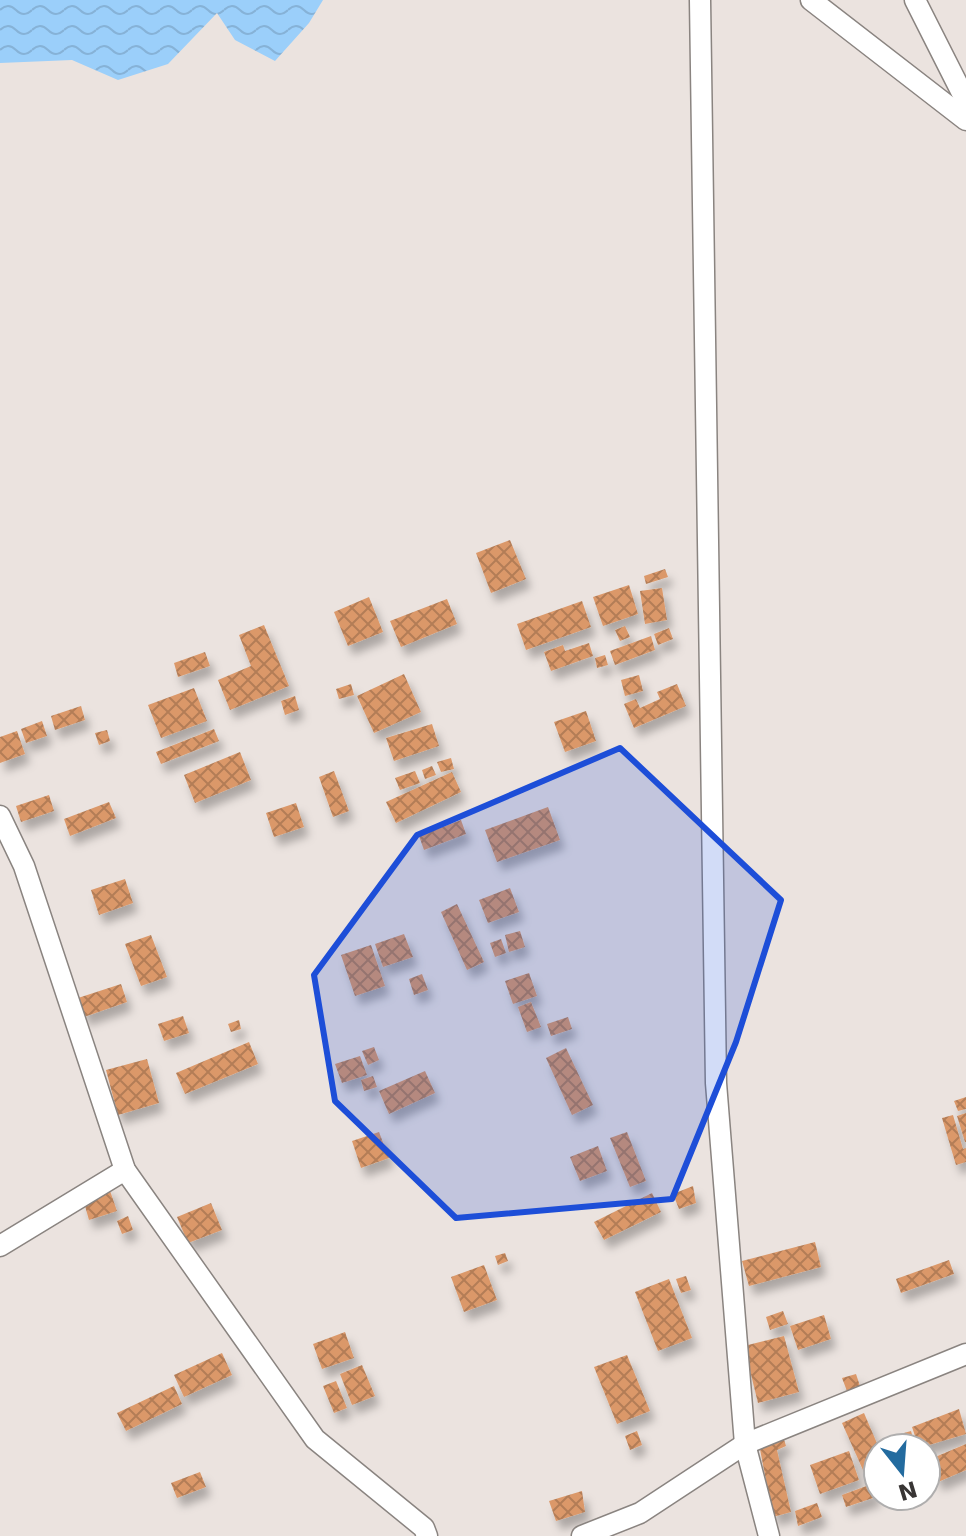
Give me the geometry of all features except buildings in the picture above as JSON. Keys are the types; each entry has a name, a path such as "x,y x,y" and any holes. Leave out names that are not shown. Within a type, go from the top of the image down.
{"street":[{"path":"700,0 716,1083 745,1444 769,1536"},
{"path":"811,0 966,120"},
{"path":"915,0 966,101"},
{"path":"0,816 24,866 125,1170 315,1439 424,1528 427,1536"},
{"path":"0,1246 125,1170"},
{"path":"582,1536 640,1513 745,1444 966,1354"}],"highlighted area":[{"path":"620,748 781,900 736,1042 672,1199 456,1218 335,1101 314,975 417,835"}],"water":[{"path":"0,0 323,0 309,23 275,61 235,40 217,13 168,64 118,80 72,60 0,63"}]}
